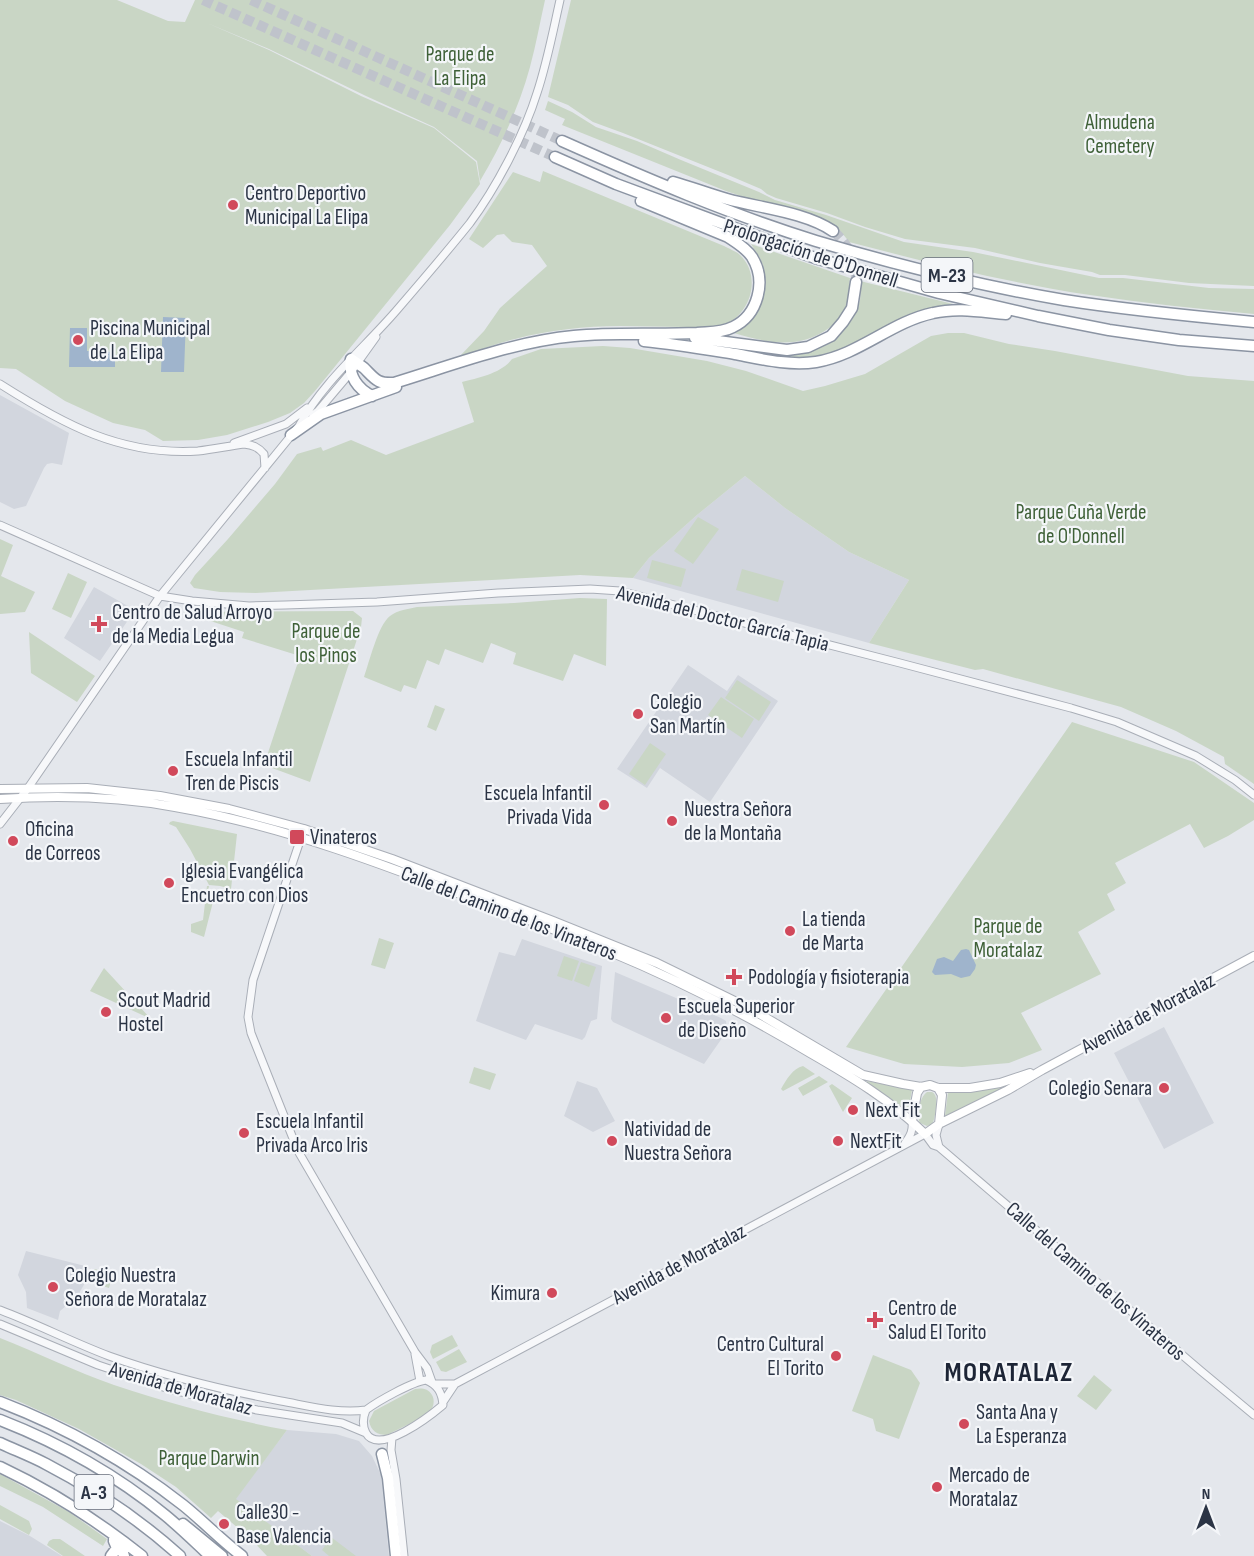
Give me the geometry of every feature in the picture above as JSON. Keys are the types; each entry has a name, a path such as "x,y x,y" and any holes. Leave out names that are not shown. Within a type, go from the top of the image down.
{"highway":[{"name":"Prolongación de O'Donnell","path":"562,141 723,209 816,240 938,273 1064,300 1254,322"},
{"name":"Prolongación de O'Donnell","path":"555,157 616,184 815,258 939,293 1109,330 1179,340 1254,346"},
{"path":"652,180 675,182 726,198 809,219 833,231"},
{"path":"372,396 360,389 354,381 353,365 364,369 372,378 384,384 394,383 503,349 534,342 606,334 668,335 721,331 741,323 757,300 760,286 758,270 745,248 728,237 643,202 616,184"},
{"path":"668,335 787,350 808,347 831,336 843,322 852,308 856,282"},
{"path":"606,334 767,360 804,363 817,362 844,354 908,321 933,313 964,310 1038,316"},
{"path":"291,435 321,414 467,360"},
{"path":"0,1402 65,1430 105,1452 183,1506 242,1556"},
{"name":"A-3","path":"0,1420 57,1446 120,1482 166,1516 210,1556"},
{"name":"A-3","path":"0,1443 46,1464 110,1502 155,1534 180,1556"},
{"path":"382,1454 388,1478 396,1556"},
{"path":"0,1467 84,1514 142,1556"},
{"path":"84,1514 93,1524 120,1544 124,1556"},
{"path":"166,1516 188,1527 222,1556"},
{"path":"111,1556 117,1548 113,1538"},
{"path":"222,1540 236,1556"}],"main road":[{"name":"Calle del Camino de los Vinateros","path":"0,789 87,788 160,796 229,809 392,859 657,963 751,1009 863,1075 921,1087 930,1085 938,1088"},
{"name":"Calle del Camino de los Vinateros","path":"0,799 104,797 178,807 303,833 609,952 747,1016 856,1080 912,1121 925,1134"},
{"name":"Avenida de Moratalaz","path":"925,1134 939,1124 1008,1090 1254,956"},
{"name":"Avenida de Moratalaz","path":"938,1088 970,1088 1000,1083 1041,1070"},
{"path":"912,1121 917,1093 921,1087"},
{"path":"938,1088 942,1095 939,1124"}],"street":[{"path":"0,824 28,788 160,596 291,435 318,411 394,313 471,221 502,171 537,93 560,0"},
{"path":"223,447 286,424 310,407 353,365"},
{"path":"0,384 32,405 105,440 137,448 174,450 252,445 264,454 265,468"},
{"path":"299,426 310,407"},
{"path":"258,448 257,438 261,434"},
{"name":"Avenida del Doctor García Tapia","path":"0,525 160,596 192,601 249,606 377,602 590,589 620,591 944,674 1117,722 1196,756 1235,780 1254,795"},
{"path":"303,833 253,980 248,1017 251,1033 298,1151 415,1352 427,1368 443,1401"},
{"path":"904,1145 913,1129 912,1121"},
{"path":"939,1124 936,1135 939,1147"},
{"name":"Avenida de Moratalaz","path":"392,1438 431,1415 442,1405 455,1384 925,1134"},
{"name":"Calle del Camino de los Vinateros","path":"925,1134 933,1145 939,1147 1254,1414"},
{"name":"Avenida de Moratalaz","path":"0,1310 110,1356 189,1381 344,1412 366,1410"},
{"name":"Avenida de Moratalaz","path":"0,1324 98,1365 169,1389 257,1410 342,1423 366,1433 373,1439 396,1479"},
{"path":"366,1433 363,1419 366,1410 420,1381 415,1352"},
{"name":"Avenida de Moratalaz","path":"420,1381 455,1384"},
{"path":"373,1439 392,1438 391,1450 404,1556"}],"shaded area":[{"path":"0,395 69,433 62,465 47,464 26,506 14,509 0,502"},
{"path":"745,476 785,508 849,552 909,580 869,643 633,578 649,558"},
{"name":"Centro de Salud Arroyo de la Media Legua","path":"94,587 135,610 100,661 64,638"},
{"path":"688,665 727,691 738,675 778,701 710,802 660,768 647,788 617,769"},
{"path":"522,939 602,966 597,1019 591,1021 582,1040 535,1024 526,1040 476,1021 499,952 515,956"},
{"name":"Escuela Superior de Diseño","path":"615,972 726,1021 727,1031 704,1064 613,1022 611,1019"},
{"name":"Colegio Senara","path":"1164,1027 1214,1123 1164,1149 1114,1053"},
{"path":"577,1081 597,1088 615,1121 593,1132 564,1116"},
{"name":"Colegio Nuestra Señora de Moratalaz","path":"26,1251 89,1267 86,1281 77,1297 60,1311 58,1320 27,1308 26,1292 18,1275"},
{"path":"287,1430 336,1434 359,1441 372,1456 381,1475 389,1556 312,1556 235,1499"},
{"path":"0,1521 30,1536 62,1556 0,1556"}],"green space":[{"name":"Centro Deportivo Municipal La Elipa","path":"0,0 117,0 168,21 185,22 195,0 545,0 526,82 502,140 480,181 477,161 434,127 269,49 207,23 434,128 476,162 480,184 450,225 304,403 290,413 227,435 198,440 163,441 145,430 113,423 65,401 16,369 0,368"},
{"name":"Almudena Cemetery","path":"571,0 1254,0 1254,286 1100,275 975,248 905,239 776,198 728,175 593,122 568,105 548,97"},
{"path":"548,101 596,127 637,141 775,200 904,242 973,252 1099,278 1123,278 1209,288 1254,289 1254,314 1152,303 1029,285 849,242 830,223 806,212 753,200 726,191 562,125 565,119 545,110"},
{"path":"543,171 737,252 747,264 751,274 752,285 746,305 731,321 717,327 607,326 567,329 508,341 459,357 484,331 500,308 547,266 532,245 512,242 504,234 497,235 483,248 469,239 513,172 540,182"},
{"path":"751,244 850,278 846,306 837,321 818,335 794,342 771,342 734,333 755,314 765,288 763,266"},
{"path":"860,281 953,304 922,310 891,323 861,341 830,354 803,360 768,356 704,343 813,349 821,346 843,331 854,317 860,300"},
{"name":"Parque Cuña Verde de O'Donnell","path":"964,333 1009,344 1188,376 1254,381 1254,784 1225,764 1224,757 1176,731 1121,707 983,669 975,670 869,643 909,580 849,552 785,508 745,476 649,558 633,578 580,575 256,593 220,592 194,588 190,583 275,484 297,454 321,447 323,451 351,440 386,455 474,422 462,382 489,374 502,368 512,359 541,349 603,346 630,348 707,361 746,371 803,391 865,374 931,336"},
{"path":"698,517 719,529 693,564 674,551"},
{"path":"0,539 13,545 1,576 35,592 25,612 0,614"},
{"path":"652,560 686,569 681,587 647,578"},
{"path":"742,569 784,581 778,602 736,590"},
{"path":"68,573 87,582 71,618 52,609"},
{"path":"580,598 607,599 606,666 574,654 563,681 513,664 516,653 491,643 483,663 445,649 439,665 427,660 416,689 404,685 401,692 364,677 382,627 390,616 400,611 417,607"},
{"name":"Parque de los Pinos","path":"353,611 362,618 361,627 310,782 264,765 300,656 242,638 244,632 183,612"},
{"path":"29,632 95,676 77,702 31,673"},
{"path":"737,680 771,702 759,721 725,698"},
{"path":"721,697 754,719 742,738 708,715"},
{"path":"435,705 445,709 436,731 427,727"},
{"name":"Parque de Moratalaz","path":"1072,722 1194,762 1254,803 1254,820 1204,848 1190,824 1115,863 1126,883 1107,894 1115,910 1078,932 1101,974 1021,1013 1042,1050 1009,1063 962,1067 904,1064 846,1047"},
{"path":"650,743 666,754 645,785 629,774"},
{"path":"173,821 237,834 231,889 209,885 176,827 169,824"},
{"path":"207,886 209,886 208,892 215,894 204,937 191,932 191,924 203,920"},
{"path":"379,938 394,943 385,969 371,965"},
{"path":"564,956 579,961 572,981 557,976"},
{"path":"581,962 596,967 589,987 574,981"},
{"path":"104,968 151,1019 90,991"},
{"path":"803,1066 815,1074 783,1091 781,1089 790,1075"},
{"path":"474,1067 496,1074 490,1090 469,1083"},
{"path":"819,1076 828,1082 803,1096 798,1088"},
{"path":"867,1081 912,1090 908,1112 867,1083"},
{"path":"832,1084 852,1098 843,1112 829,1086"},
{"path":"1006,1087 945,1116 948,1092"},
{"path":"927,1092 932,1092 936,1097 936,1110 932,1124 927,1126 920,1123 918,1116 920,1102"},
{"path":"94,1269 113,1273 109,1288 91,1282"},
{"path":"452,1335 458,1346 433,1359 430,1352 432,1345"},
{"name":"Parque Darwin","path":"0,1338 135,1392 221,1416 287,1430 236,1499 312,1556 267,1556 218,1511 211,1518 176,1487 141,1464 79,1429 0,1395"},
{"path":"459,1349 467,1362 446,1372 441,1371 436,1362"},
{"path":"873,1355 911,1370 920,1383 899,1439 876,1431 873,1419 852,1411"},
{"path":"1094,1375 1112,1390 1096,1410 1077,1396"},
{"path":"415,1389 426,1390 432,1395 434,1404 429,1412 387,1435 373,1430 369,1421 374,1411"},
{"path":"0,1474 69,1512 107,1539 103,1546 43,1507 0,1486"},
{"path":"0,1505 29,1521 32,1529 29,1535 0,1519"},
{"path":"331,1537 356,1556 329,1556 322,1550"},
{"path":"53,1539 60,1539 85,1556 63,1556 47,1545"}],"water":[{"path":"163,317 186,318 184,372 161,372"},
{"name":"Piscina Municipal de La Elipa","path":"70,328 87,328 87,351 115,352 115,367 69,367"},
{"path":"961,950 969,950 976,965 970,976 961,978 951,974 935,975 932,972 937,959 944,957 953,961"}],"tunnel":[{"path":"203,0 555,157"},
{"path":"251,0 562,141"},
{"path":"833,231 850,254 855,267 856,282"}],"place":[{"name":"Centro Deportivo Municipal La Elipa","path":"233,205"},
{"name":"Piscina Municipal de La Elipa","path":"78,340"},
{"name":"Centro de Salud Arroyo de la Media Legua","path":"99,624"},
{"name":"Colegio San Martín","path":"638,714"},
{"name":"Escuela Infantil Tren de Piscis","path":"173,771"},
{"name":"Escuela Infantil Privada Vida","path":"604,805"},
{"name":"Nuestra Señora de la Montaña","path":"672,821"},
{"name":"Vinateros","path":"297,837"},
{"name":"Oficina de Correos","path":"13,841"},
{"name":"Iglesia Evangélica Encuetro con Dios","path":"169,883"},
{"name":"La tienda de Marta","path":"790,931"},
{"name":"Podología y fisioterapia","path":"734,977"},
{"name":"Scout Madrid Hostel","path":"106,1012"},
{"name":"Escuela Superior de Diseño","path":"666,1018"},
{"name":"Colegio Senara","path":"1164,1088"},
{"name":"Next Fit","path":"853,1110"},
{"name":"Escuela Infantil Privada Arco Iris","path":"244,1133"},
{"name":"Natividad de Nuestra Señora","path":"612,1141"},
{"name":"NextFit","path":"838,1141"},
{"name":"Colegio Nuestra Señora de Moratalaz","path":"53,1287"},
{"name":"Kimura","path":"552,1293"},
{"name":"Centro de Salud El Torito","path":"875,1320"},
{"name":"Centro Cultural El Torito","path":"836,1356"},
{"name":"Santa Ana y La Esperanza","path":"964,1424"},
{"name":"Mercado de Moratalaz","path":"937,1487"},
{"name":"Calle30 - Base Valencia","path":"224,1524"}],"district":[{"name":"MORATALAZ","path":"1009,1372"}],"park label":[{"name":"Parque de La Elipa","path":"460,66"}]}
